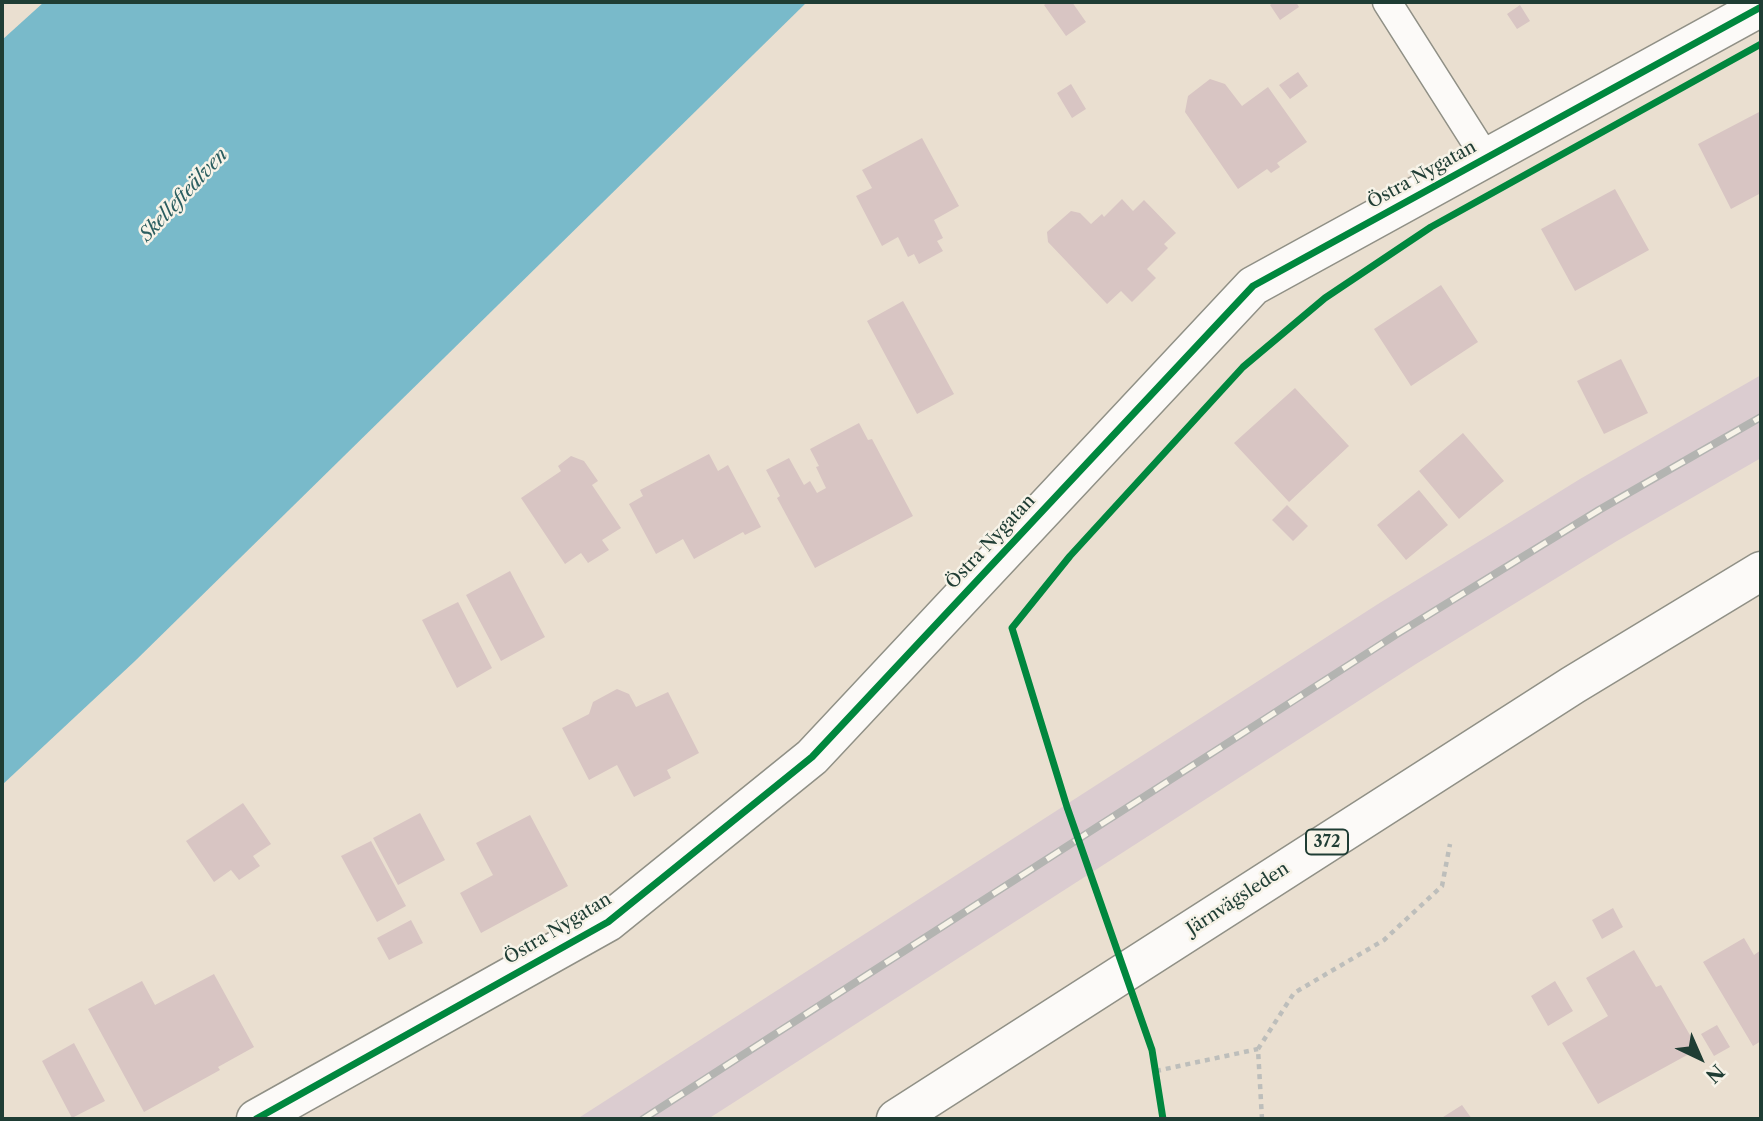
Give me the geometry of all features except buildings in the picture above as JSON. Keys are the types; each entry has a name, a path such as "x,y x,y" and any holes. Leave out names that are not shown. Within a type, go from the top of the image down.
{"street":[{"name":"Östra Nygatan","path":"256,1119 608,922 812,757 1253,286 1761,7"},
{"name":"Järnvägsleden","path":"896,1119 1573,685 1761,571"}],"lane":[{"path":"1387,2 1486,158"}],"path":[{"path":"1262,1119 1258,1049 1294,993 1384,940 1442,886 1450,844"},
{"path":"1156,1071 1258,1049"}],"shaded area":[{"path":"1761,375 1761,458 1617,541 1416,664 708,1119 577,1119 1378,604 1580,479"}],"water":[{"name":"Skellefteälven","path":"44,2 807,2 135,661 2,785 2,40"}],"railway":[{"path":"643,1119 1397,634 1599,510 1761,417"}],"cycle path":[{"path":"256,1119 608,922 812,757 1253,286 1761,7"},
{"path":"1163,1119 1152,1050 1067,807 1012,628 1070,556 1243,367 1325,298 1431,227 1761,44"}]}
